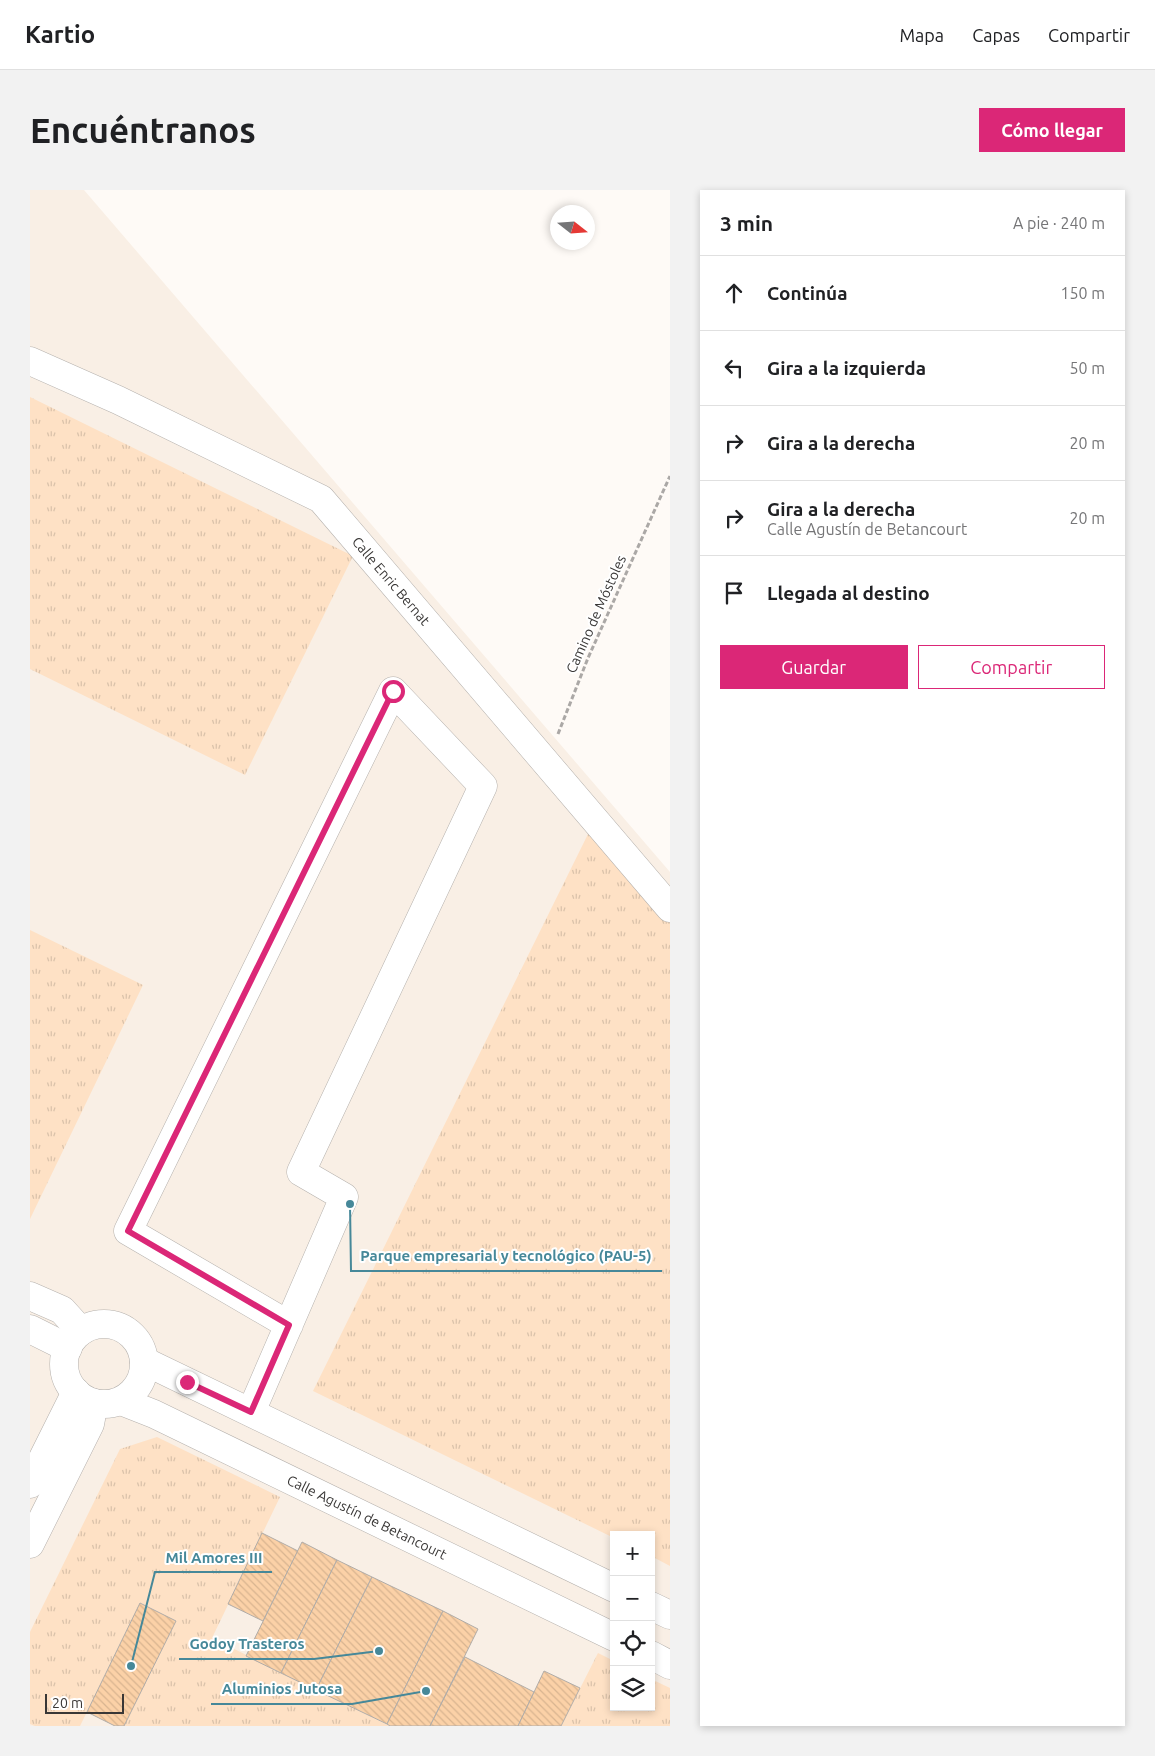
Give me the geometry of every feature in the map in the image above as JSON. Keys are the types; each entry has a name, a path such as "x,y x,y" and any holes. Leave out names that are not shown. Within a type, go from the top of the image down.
{"street":[{"name":"Calle Enric Bernat","path":"30,361 118,400 321,499 670,908"},
{"path":"251,1412 289,1325 344,1197 301,1172 483,786 393,691 128,1231 289,1325"},
{"path":"30,1296 62,1310 74,1339"},
{"path":"108,1324 122,1328 133,1336 141,1347 144,1361 143,1373 139,1384 131,1394 97,1399 69,1383 64,1371 64,1359 74,1339 94,1325 108,1324"},
{"path":"30,1329 74,1339"},
{"path":"144,1361 610,1586"},
{"path":"30,1484 97,1399"},
{"path":"30,1544 90,1424 97,1399"},
{"name":"Calle Agustín de Betancourt","path":"97,1399 154,1414 610,1635"},
{"path":"655,1608 670,1615"},
{"path":"655,1657 670,1664"}],"path":[{"name":"Camino de Móstoles","path":"547,762 588,658 670,476"}],"shaded area":[{"path":"30,190 84,190 670,872 670,1726 30,1726"}],"green space":[{"path":"30,397 353,556 245,775 30,669"},
{"path":"590,830 670,923 670,1566 655,1558 655,1531 610,1531 610,1536 313,1391"},
{"path":"30,930 143,985 30,1219"},
{"path":"157,1437 280,1497 212,1638 390,1726 124,1726 175,1621 141,1603 80,1726 35,1726 30,1724 30,1632 120,1449"},
{"path":"598,1653 610,1659 610,1711 655,1711 655,1681 670,1688 670,1726 561,1726"}],"building":[{"path":"262,1533 298,1551 263,1621 228,1604"},
{"path":"302,1542 337,1560 281,1673 246,1656"},
{"path":"337,1560 372,1577 316,1690 281,1673"},
{"path":"372,1577 443,1611 387,1724 316,1690"},
{"path":"140,1603 176,1621 124,1726 115,1726 87,1712"},
{"path":"443,1611 478,1629 430,1726 390,1726 387,1724"},
{"path":"465,1657 534,1692 518,1726 430,1726"},
{"path":"544,1671 580,1688 561,1726 518,1726"}],"place":[{"name":"Parque empresarial y tecnológico (PAU-5)","path":"350,1204"},
{"name":"Godoy Trasteros","path":"379,1651"},
{"name":"Mil Amores III","path":"131,1666"},
{"name":"Aluminios Jutosa","path":"426,1691"}],"route":[{"path":"187,1382 251,1412 289,1325 128,1231 393,691"}]}
